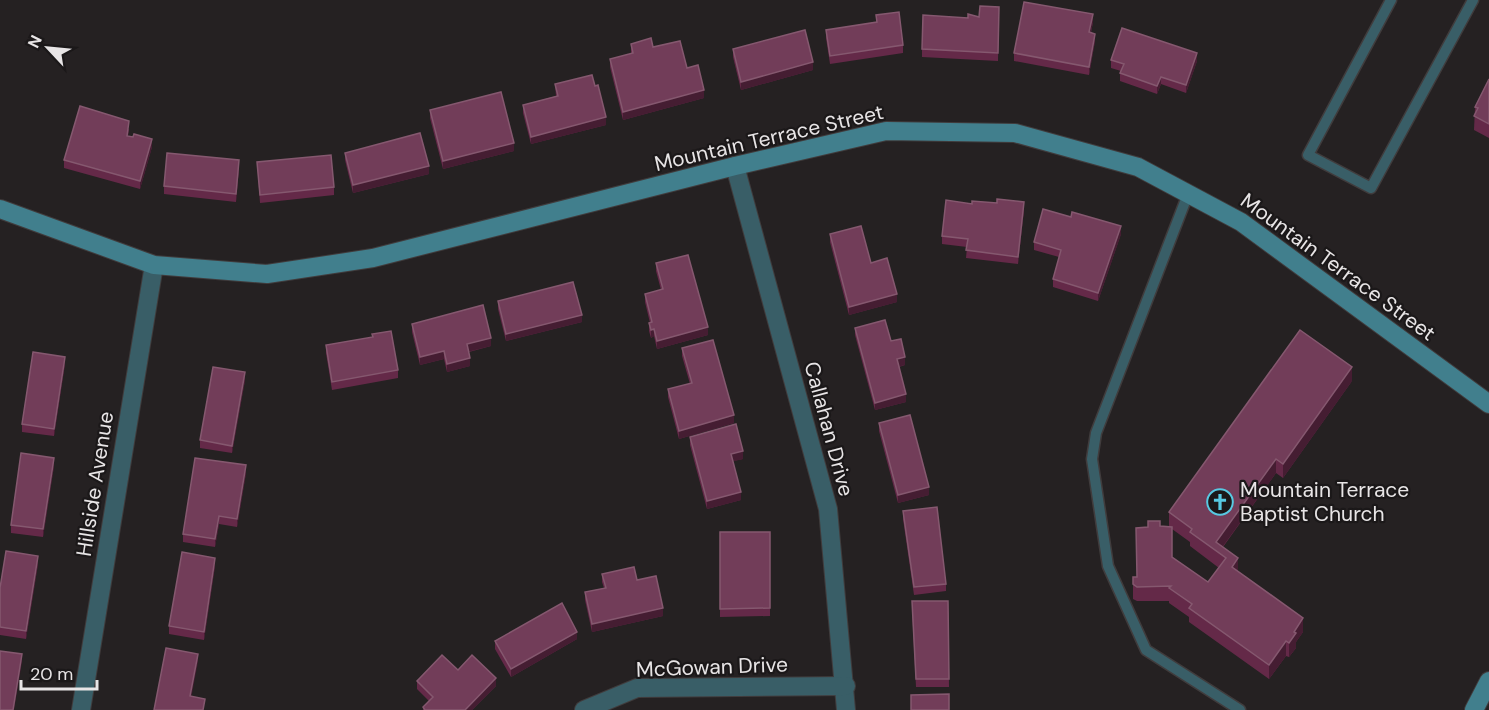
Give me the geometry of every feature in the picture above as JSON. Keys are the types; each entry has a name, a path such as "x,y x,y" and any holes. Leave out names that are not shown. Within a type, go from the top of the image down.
{"street":[{"name":"Mountain Terrace Street","path":"0,209 154,265 267,274 373,258 735,166 886,131 1015,133 1138,166 1241,222 1489,404"},
{"name":"Callahan Drive","path":"735,166 828,509 846,686 846,710"},
{"name":"Hillside Avenue","path":"81,710 154,265"},
{"path":"1474,710 1489,681"},
{"name":"McGowan Drive","path":"584,710 638,688 846,686"}],"lane":[{"path":"1391,0 1308,155 1371,188 1473,0"},
{"path":"1188,194 1096,433 1092,459 1108,566 1146,650 1240,710"}],"building":[{"path":"1024,2 1093,14 1089,32 1095,34 1089,67 1014,53"},
{"path":"980,6 999,7 998,53 922,49 923,15 968,18 968,14 979,17"},
{"path":"899,12 903,45 830,56 826,30 877,22 876,15"},
{"path":"1122,28 1197,53 1186,85 1161,77 1157,86 1120,73 1124,64 1111,60"},
{"path":"805,30 813,62 741,82 733,49"},
{"path":"651,38 653,47 680,41 687,68 698,65 704,90 623,112 610,59 633,53 631,44"},
{"path":"592,75 595,86 598,85 606,117 531,137 523,105 558,96 555,84"},
{"path":"1489,79 1489,124 1474,116 1478,108 1475,107"},
{"path":"501,92 514,143 443,161 430,110"},
{"path":"80,106 129,121 127,136 133,137 134,134 152,139 140,181 64,160"},
{"path":"420,133 429,166 353,185 345,153"},
{"path":"167,153 239,160 236,194 164,186"},
{"path":"331,155 334,187 260,195 257,162"},
{"path":"997,199 1024,202 1018,257 966,250 968,239 942,236 946,200 972,204 972,201 997,203"},
{"path":"1043,209 1071,217 1072,212 1121,226 1098,293 1053,279 1061,250 1034,242"},
{"path":"861,226 871,263 887,258 897,294 849,307 830,234"},
{"path":"688,255 708,327 657,341 654,329 651,330 649,323 652,322 645,294 663,289 656,263"},
{"path":"573,282 582,315 506,334 498,301"},
{"path":"483,305 491,338 467,344 470,358 447,364 444,351 420,357 412,324"},
{"path":"885,320 891,341 901,339 905,357 897,359 906,394 875,403 855,328"},
{"name":"Mountain Terrace Baptist Church","path":"1300,330 1352,367 1283,464 1276,459 1216,542 1238,558 1232,567 1303,618 1289,643 1286,641 1269,665 1189,608 1192,604 1169,588 1171,586 1137,587 1133,584 1133,577 1137,577 1136,528 1148,527 1148,521 1160,521 1160,526 1172,527 1172,557 1208,582 1226,558 1190,532 1192,529 1169,512"},
{"path":"391,331 398,370 332,382 326,345 373,337 372,334"},
{"path":"713,340 734,415 679,431 668,389 692,383 682,348"},
{"path":"33,352 65,357 54,429 22,424"},
{"path":"213,367 245,372 232,446 200,440"},
{"path":"910,415 929,487 898,495 879,423"},
{"path":"736,424 743,451 731,454 741,492 707,501 690,437"},
{"path":"21,453 54,458 43,529 11,525"},
{"path":"195,458 246,465 237,519 219,516 215,539 183,534"},
{"path":"937,507 946,584 914,587 903,511"},
{"path":"720,532 770,532 770,608 720,609"},
{"path":"6,551 38,556 26,631 0,627 0,588"},
{"path":"182,552 215,558 204,632 169,626"},
{"path":"634,567 637,580 656,576 663,608 592,624 585,592 606,588 602,574"},
{"path":"912,601 948,601 949,679 916,679"},
{"path":"562,603 577,632 511,669 495,641"},
{"path":"166,648 198,654 190,696 205,699 203,710 154,710"},
{"path":"0,651 22,654 13,710 0,710"},
{"path":"442,655 458,670 472,655 496,678 465,710 425,710 423,707 433,697 417,681"},
{"path":"949,694 949,710 911,710 911,695"}],"place":[{"name":"Mountain Terrace Baptist Church","path":"1220,502"}]}
